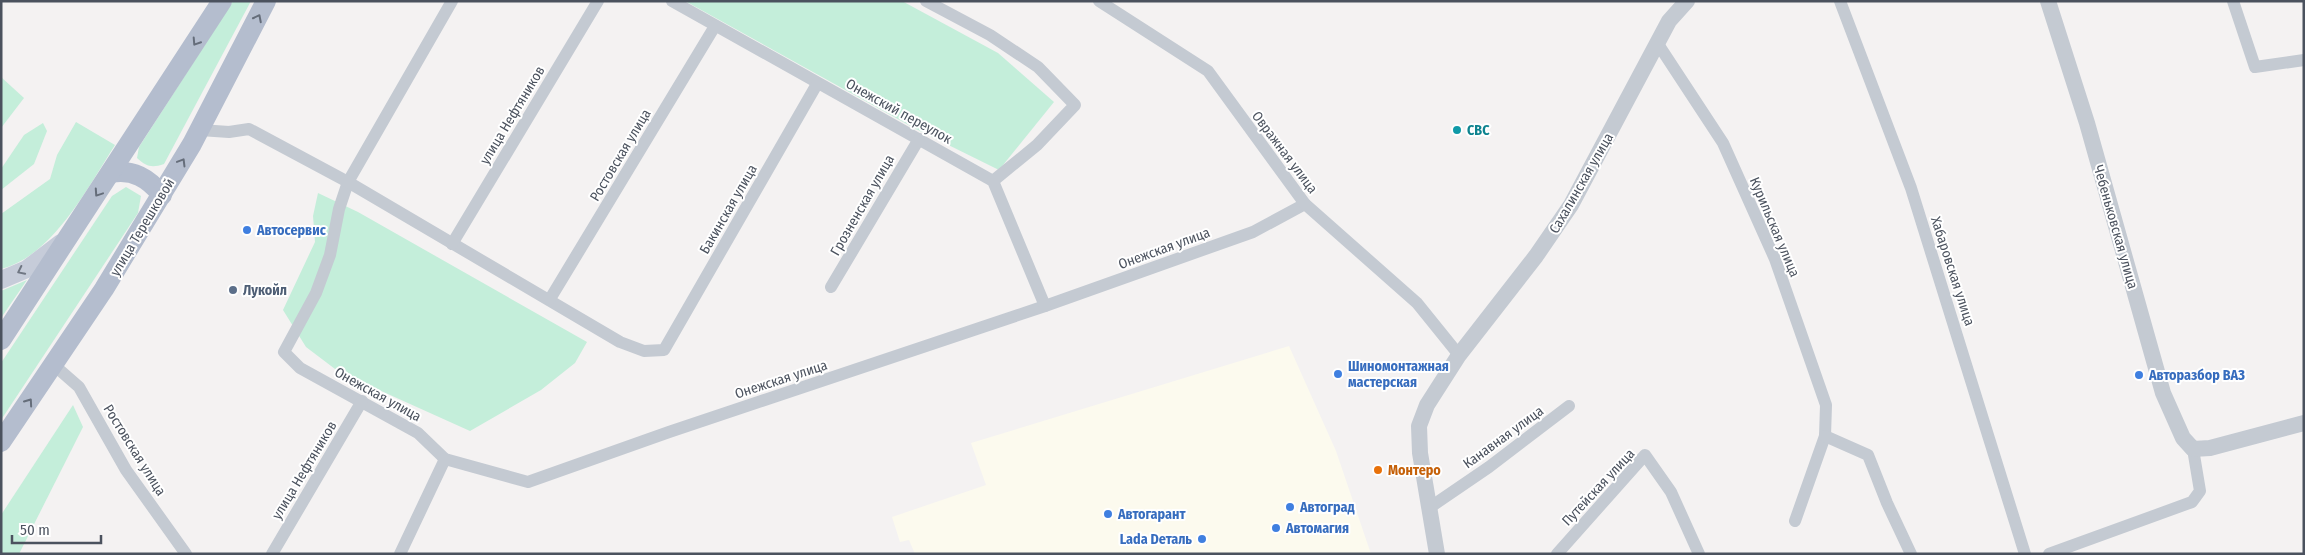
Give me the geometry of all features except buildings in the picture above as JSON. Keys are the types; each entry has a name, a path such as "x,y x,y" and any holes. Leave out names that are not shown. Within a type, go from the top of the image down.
{"main road":[{"path":"1,340 222,1"},
{"name":"улица Терешковой","path":"1,442 55,366 162,195 200,130 266,1"},
{"path":"111,173 124,171 140,176 154,186 162,195"},
{"path":"1,280 27,269 68,238"}],"street":[{"path":"348,182 452,1"},
{"name":"улица Нефтяников","path":"452,244 598,1"},
{"name":"Онежский переулок","path":"672,1 817,84 993,180"},
{"path":"926,1 990,35 1038,67 1075,105 1036,145 993,180 1045,306"},
{"name":"Овражная улица","path":"1099,1 1208,71 1305,204 1417,303 1459,355"},
{"name":"Сахалинская улица","path":"1437,554 1420,453 1419,426 1432,396 1459,355 1536,256 1571,205 1669,21 1687,1"},
{"name":"Хабаровская улица","path":"1840,1 1911,188 2025,554"},
{"name":"Чебеньковская улица","path":"2048,1 2087,123 2163,393 2183,438 2193,449"},
{"path":"2233,1 2255,67 2304,60"},
{"name":"Ростовская улица","path":"550,299 715,26"},
{"name":"Курильская улица","path":"1658,44 1723,143 1774,259 1826,405 1825,436 1795,521"},
{"name":"Бакинская улица","path":"550,299 620,342 644,351 664,350 817,84"},
{"path":"200,130 229,132 250,129 348,182 452,244 550,299"},
{"name":"Грозненская улица","path":"831,287 918,139"},
{"name":"Онежская улица","path":"348,182 339,209 330,254 316,293 284,352 300,368 418,433 445,459 528,482 669,432 1045,306 1253,232 1305,204"},
{"name":"Ростовская улица","path":"55,366 79,387 126,470 186,554"},
{"name":"улица Нефтяников","path":"272,554 362,402"},
{"name":"Канавная улица","path":"1428,508 1489,467 1569,406"},
{"path":"2049,554 2192,502 2200,491 2193,449 2210,448 2304,423"},
{"path":"1825,436 1868,455 1887,503 1911,554"},
{"name":"Путейская улица","path":"1557,554 1645,456 1671,492 1699,554"},
{"path":"400,554 445,459"}],"shaded area":[{"path":"1289,346 1336,451 1371,554 915,554 909,540 900,542 892,517 986,485 971,443"}],"green space":[{"path":"233,1 251,1 164,164 150,166 144,163 137,158 139,147"},
{"path":"685,1 902,1 998,53 1054,102 999,170 914,128"},
{"path":"1,77 24,98 1,128"},
{"path":"76,122 115,145 81,199 53,235 20,262 1,269 1,214 50,179 57,155"},
{"path":"43,123 47,131 34,164 1,190 1,169 24,135"},
{"path":"126,187 141,196 138,213 1,420 1,363 112,196"},
{"path":"318,193 358,212 587,342 575,363 541,390 470,431 339,372 306,347 283,310 315,242 313,216"},
{"path":"27,280 1,318 1,291"},
{"path":"73,405 83,427 19,554 1,554 1,515"}],"place":[{"name":"СВС","path":"1457,130"},
{"name":"Автосервис","path":"247,230"},
{"name":"Лукойл","path":"233,290"},
{"name":"Шиномонтажная мастерская","path":"1338,374"},
{"name":"Авторазбор ВАЗ","path":"2139,375"},
{"name":"Монтеро","path":"1378,470"},
{"name":"Автоград","path":"1290,507"},
{"name":"Автогарант","path":"1108,514"},
{"name":"Автомагия","path":"1276,528"},
{"name":"Lada Dеталь","path":"1202,539"}]}
